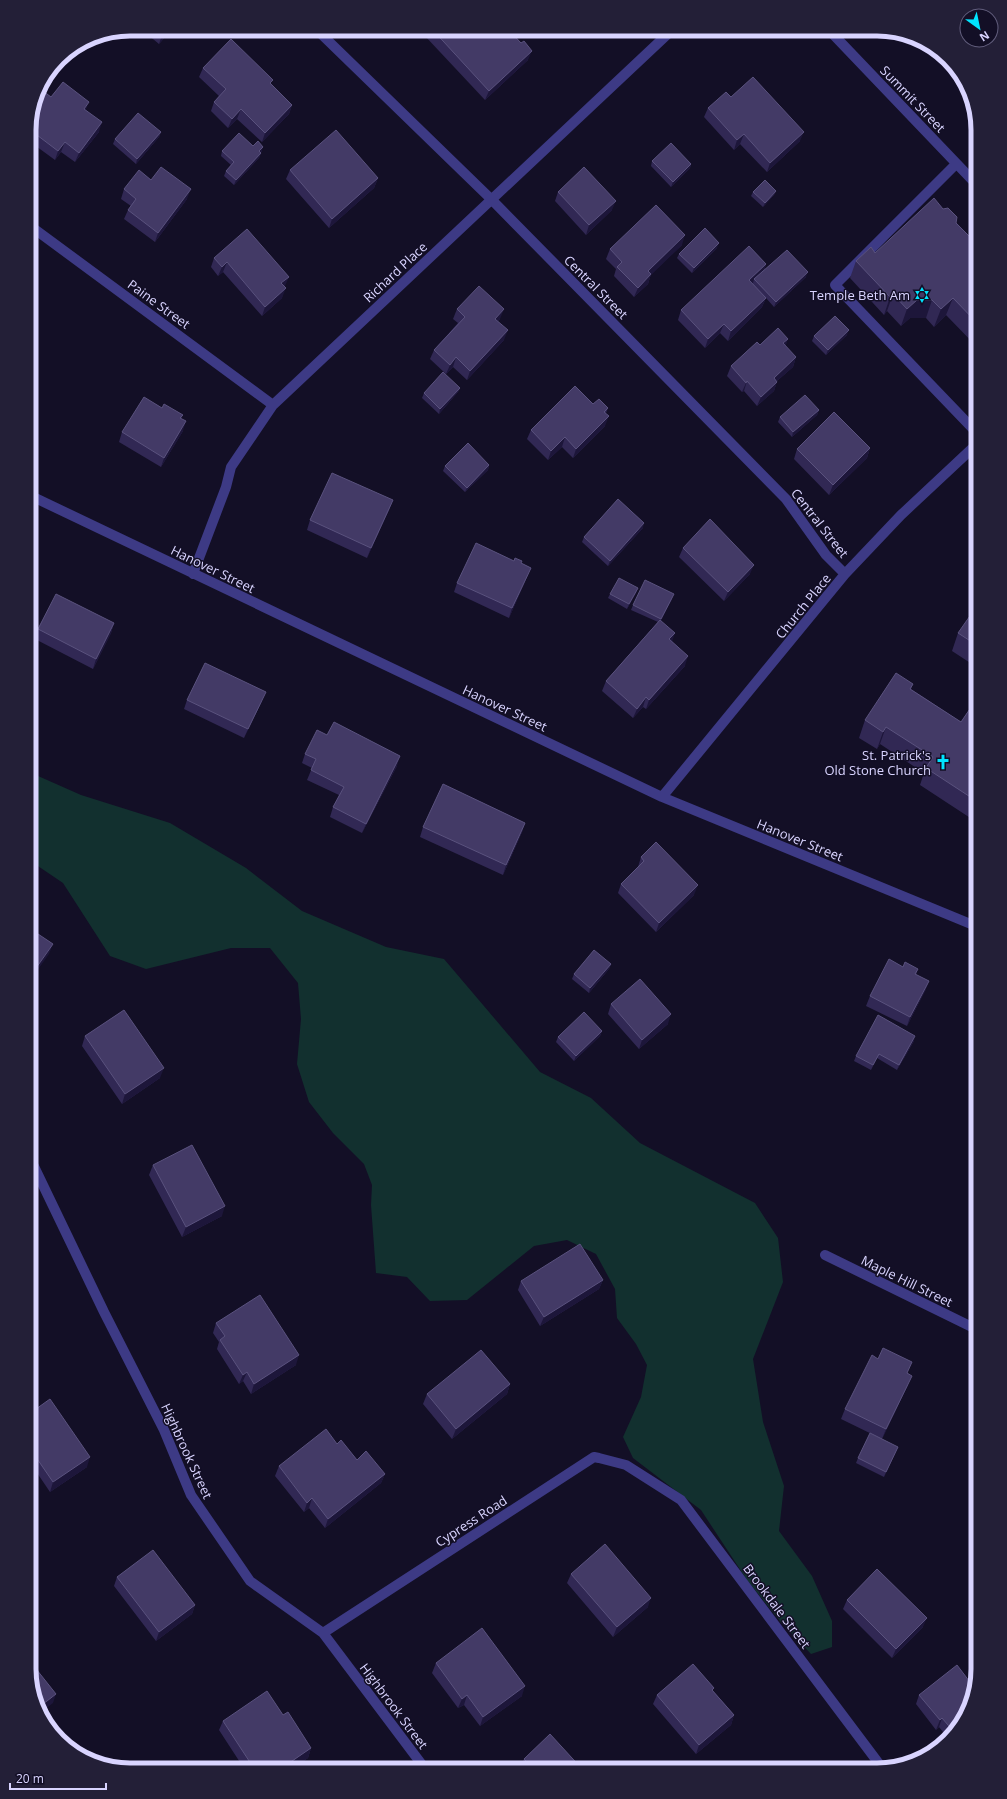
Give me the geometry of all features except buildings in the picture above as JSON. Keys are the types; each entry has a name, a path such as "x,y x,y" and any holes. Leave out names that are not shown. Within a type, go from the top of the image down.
{"street":[{"name":"Central Street","path":"323,36 492,200 786,499 826,555 846,574"},
{"name":"Richard Place","path":"193,574 226,487 231,467 273,405 666,36"},
{"name":"Summit Street","path":"835,36 971,179"},
{"path":"956,164 835,285 971,427"},
{"name":"Paine Street","path":"36,230 273,405"},
{"name":"Church Place","path":"662,798 846,574 901,515 971,450"},
{"name":"Hanover Street","path":"36,499 662,798 971,924"},
{"name":"Highbrook Street","path":"36,1171 104,1312 164,1430 191,1495 250,1581 323,1633 421,1763"},
{"name":"Maple Hill Street","path":"825,1255 971,1327"},
{"name":"Cypress Road","path":"323,1633 594,1457 626,1465 638,1472"},
{"name":"Brookdale Street","path":"638,1472 681,1500 879,1763"}],"green space":[{"path":"36,775 81,795 170,823 246,868 302,911 386,947 444,959 540,1072 591,1098 640,1143 755,1203 778,1238 783,1282 753,1359 763,1422 784,1486 779,1531 812,1576 832,1621 832,1647 811,1654 780,1621 747,1580 701,1510 633,1458 623,1437 641,1397 647,1365 636,1344 617,1318 615,1289 596,1254 567,1240 534,1246 467,1300 430,1301 407,1277 376,1273 371,1205 372,1185 364,1164 333,1133 309,1102 297,1064 301,1019 298,983 270,948 231,948 146,969 110,956 63,883 36,865"}],"place":[{"name":"Temple Beth Am","path":"922,295"},
{"name":"St. Patrick's Old Stone Church","path":"943,762"}]}
